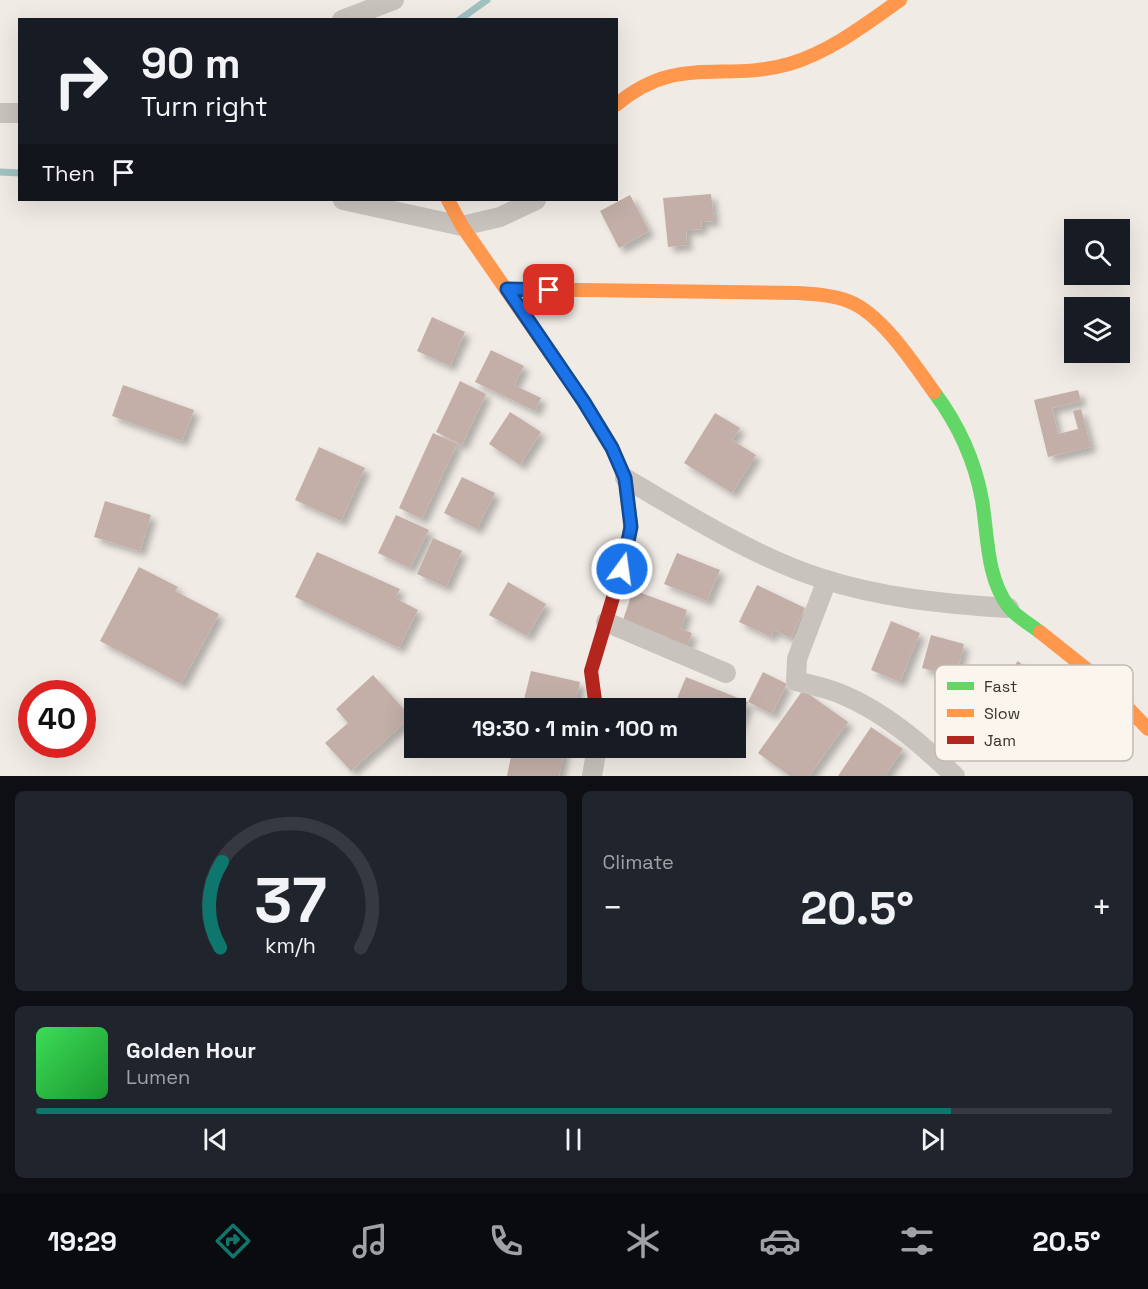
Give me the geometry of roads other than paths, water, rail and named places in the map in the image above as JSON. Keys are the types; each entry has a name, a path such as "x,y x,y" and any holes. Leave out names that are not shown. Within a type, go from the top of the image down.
{"street":[{"path":"347,18 394,0"},
{"path":"618,103 634,87 671,72 763,70 791,63 814,54 900,0"},
{"path":"0,113 18,112"},
{"path":"349,201 462,226 500,217 534,201"},
{"path":"449,201 462,226 584,402 612,448 625,478 631,527 627,551 591,671 595,698"},
{"path":"507,289 789,293 841,299 858,305 875,318 924,375 951,414 969,452 982,496 992,569 998,592 1009,608 1081,665"},
{"path":"625,478 772,558 827,580 915,600 1009,608"},
{"path":"827,580 797,659 796,681 842,694 885,718 914,738 935,757"},
{"path":"606,622 726,673"},
{"path":"1133,713 1148,729"},
{"path":"592,776 595,758"},
{"path":"939,761 955,776"}],"waterway":[{"path":"462,18 487,0"},
{"path":"0,172 18,173"}]}
